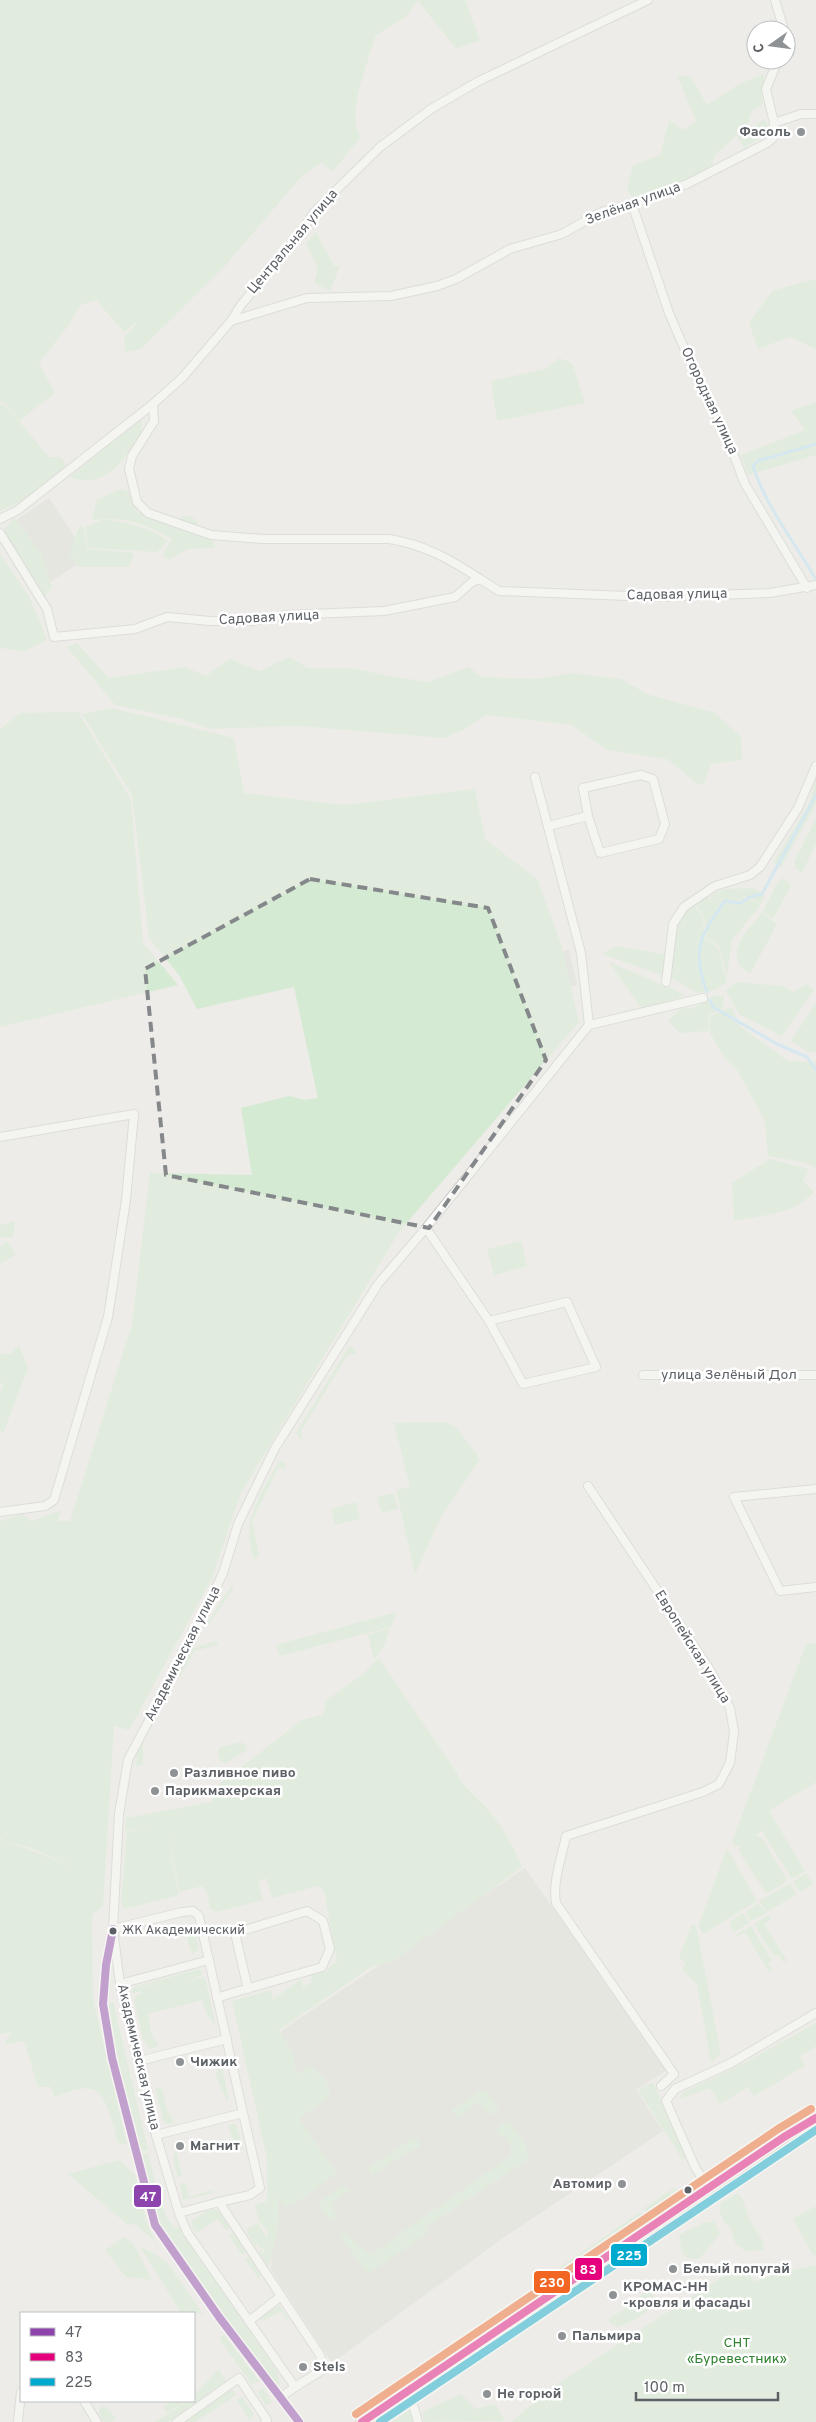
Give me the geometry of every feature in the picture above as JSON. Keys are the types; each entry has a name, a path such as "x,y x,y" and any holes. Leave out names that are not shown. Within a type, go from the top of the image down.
{"main road":[{"path":"362,2422 708,2188 816,2118"}],"street":[{"name":"Центральная улица","path":"0,518 18,510 153,404 183,377 231,321 241,305 299,235 315,212 380,147 431,109 477,82 648,0"},
{"path":"776,0 781,20"},
{"path":"774,70 766,89 768,107 774,123 801,114 816,114"},
{"name":"Зелёная улица","path":"231,321 307,298 391,296 437,286 456,279 510,249 556,236 601,212 632,204 687,184 767,143 774,137 774,123"},
{"name":"Огородная улица","path":"632,204 669,313 697,378 725,432 745,484 807,588"},
{"name":"Садовая улица","path":"153,404 154,421 129,462 132,487 137,502 148,513 211,535 263,539 389,539 402,541 444,557 499,590 653,597 770,593 816,585"},
{"name":"Садовая улица","path":"0,533 47,609 54,637 135,629 167,617 210,621 252,621 286,615 384,611 455,597 472,582 480,579"},
{"path":"666,982 673,924 684,907 715,886 750,874 760,867 798,808 816,766"},
{"path":"641,775 653,780 665,824 659,839 600,853 588,816 584,788 641,775"},
{"path":"535,777 580,953 589,1025 703,998"},
{"path":"548,826 588,816"},
{"name":"Академическая улица","path":"295,2387 187,2232 179,2213 156,2135 120,1984 113,1929 120,1814 128,1760 191,1641 223,1573 238,1524 280,1439 378,1284 426,1228 589,1025"},
{"path":"0,1138 134,1114 126,1200 108,1317 54,1500 45,1506 0,1512"},
{"path":"426,1228 489,1322 523,1384 596,1367 568,1302 489,1322"},
{"name":"улица Зелёный Дол","path":"643,1375 816,1375"},
{"name":"Европейская улица","path":"588,1486 710,1670 730,1708 734,1732 730,1763 719,1784 703,1792 566,1836 555,1893 556,1903 674,2074 661,2086"},
{"path":"816,1490 734,1497 780,1591 816,1587"},
{"path":"217,1998 322,1966 330,1949 323,1921 307,1911 235,1933 248,1988"},
{"path":"113,1929 182,1912 193,1912 200,1916 260,2188 250,2194 179,2213"},
{"path":"120,1984 209,1960"},
{"path":"708,2188 695,2166 666,2101 675,2089 731,2063 816,2013"},
{"path":"139,2061 227,2039"},
{"path":"156,2135 243,2113"},
{"path":"219,2202 320,2356 324,2370 280,2398 299,2422"},
{"path":"249,2321 281,2296"},
{"path":"177,2422 240,2378 267,2420 265,2422"},
{"path":"405,2394 414,2408 418,2422"},
{"path":"18,2422 20,2402"},
{"path":"85,2402 97,2422"}],"highlighted area":[{"path":"310,879 488,908 546,1060 429,1228 166,1175 145,969"}],"shaded area":[{"path":"49,498 88,557 43,587 4,528"},
{"path":"569,950 577,985 560,989 553,954"},
{"path":"525,1868 667,2070 636,2090 663,2131 503,2238 332,2363 271,2270 282,2030"}],"green space":[{"path":"0,0 465,0 480,40 456,49 418,1 406,17 376,35 357,102 357,128 361,137 332,172 322,162 301,177 224,267 141,349 126,352 124,337 136,325 135,323 124,332 96,300 81,305 68,326 39,363 55,393 19,421 49,457 60,457 68,466 27,499 0,511 0,405 3,404 15,416 3,401 0,403"},
{"path":"764,74 763,104 752,111 748,125 715,155 712,167 690,178 634,199 627,190 633,165 660,155 669,120 683,130 696,121 677,75 691,77 707,105 739,84"},
{"path":"765,119 770,132 744,148 737,136"},
{"path":"316,232 334,266 340,266 330,291 314,283 318,268 306,244"},
{"path":"816,279 816,349 790,337 758,349 749,323 772,291"},
{"path":"559,358 572,363 585,403 497,421 491,381 545,369"},
{"path":"816,402 816,455 748,475 741,455 805,430 791,411"},
{"path":"141,418 142,432 129,452 113,469 104,476 94,480 70,477"},
{"path":"120,489 130,492 138,512 171,527 184,516 192,517 212,540 216,548 188,549 168,560 163,555 172,539 134,522 115,519 92,520 97,500"},
{"path":"14,517 41,553 52,587 44,598 4,533"},
{"path":"104,519 145,529 168,541 157,552 88,548 85,527"},
{"path":"80,525 84,529 87,549 134,553 129,567 78,567 69,553"},
{"path":"0,554 29,596 47,640 24,651 0,648"},
{"path":"77,643 109,678 185,667 206,676 230,659 260,671 289,657 308,668 352,668 428,682 469,667 482,677 538,679 571,673 621,679 647,694 715,713 741,737 742,760 711,764 704,784 699,785 667,759 607,750 572,725 486,715 467,728 444,738 299,726 210,729 182,719 115,705 67,647"},
{"path":"112,708 234,738 244,793 344,805 475,789 485,839 537,879 561,944 579,1022 399,1232 241,1493 212,1578 129,1730 114,1726 103,1906 92,1915 93,1999 127,2144 118,2143 106,2104 97,2092 88,2088 54,2097 51,2087 38,2087 24,2041 4,2045 11,2032 0,2034 0,1840 6,1842 0,1838 0,1521 21,1514 32,1521 61,1510 58,1521 70,1521 132,1324 150,1173 252,1175 241,1108 289,1096 305,1100 318,1098 294,987 197,1009 179,975 149,938 132,795 82,714","holes":["7,1842 29,1847 75,1868 28,1849"]},
{"path":"78,712 131,800 143,943 178,985 0,1027 0,729 20,713"},
{"path":"816,780 816,804 781,867 773,863 809,804"},
{"path":"816,818 816,843 802,873 795,868 795,860"},
{"path":"784,878 791,886 773,919 763,911 779,880"},
{"path":"753,888 765,895 761,904 744,896 726,908 744,897 761,905 732,940 727,976 719,946 706,937 704,917 696,904 707,897 721,913 709,897 724,889"},
{"path":"695,905 703,918 705,938 718,948 727,982 715,990 698,993 671,978 602,954 617,946 661,954 673,950 678,924 684,914"},
{"path":"762,912 777,924 750,974 741,967 737,959 737,951 744,935"},
{"path":"609,962 686,995 643,1011"},
{"path":"736,982 782,986 793,992 806,984 814,990 782,1036 739,1014 726,991"},
{"path":"715,995 724,996 723,1008 709,1015 708,1031 680,1033 668,1021 681,1008 691,1009"},
{"path":"816,1003 816,1053 807,1051 791,1041"},
{"path":"732,1007 740,1026 788,1061 816,1062 816,1170 815,1167 803,1162 768,1156 765,1121 738,1071 723,1056 709,1031 710,1016"},
{"path":"770,1159 809,1169 803,1181 814,1192 796,1206 787,1210 734,1221 732,1183"},
{"path":"15,1221 13,1238 0,1237 0,1225"},
{"path":"7,1241 16,1254 0,1264 0,1247"},
{"path":"521,1241 527,1266 494,1275 487,1249"},
{"path":"19,1345 28,1368 3,1433 0,1430 0,1392 3,1385 0,1382 0,1354 10,1354"},
{"path":"349,1346 357,1353 347,1356 301,1431 303,1439 300,1439 296,1433"},
{"path":"444,1422 456,1427 480,1459 441,1517 415,1574 396,1490 410,1487 394,1423"},
{"path":"279,1460 285,1463 285,1470 279,1467 252,1521 259,1556 254,1559 249,1532 254,1508"},
{"path":"394,1493 398,1509 382,1513 377,1497"},
{"path":"356,1502 360,1519 335,1525 331,1509"},
{"path":"232,1585 234,1587 209,1624 207,1623"},
{"path":"397,1612 391,1627 280,1656 276,1645"},
{"path":"390,1628 384,1646 374,1659 368,1635"},
{"path":"217,1641 218,1645 194,1651 180,1677 177,1675 193,1648"},
{"path":"816,1643 816,1782 769,1811 805,1871 792,1879 762,1831 756,1835 762,1838 786,1878 785,1883 766,1893 739,1852 740,1845 735,1847 732,1842 806,1644"},
{"path":"379,1658 460,1779 500,1825 522,1867 395,1960 371,1967 279,2030 293,2054 296,2075 309,2065 326,2080 330,2096 299,2119 337,2173 300,2200 285,2207 278,2196 279,2221 269,2267 258,2251 261,2250 264,2254 265,2246 261,2249 254,2240 257,2245 255,2246 247,2232 247,2229 258,2223 267,2238 268,2231 259,2221 255,2205 267,2201 267,2158 232,2001 271,1990 273,2000 301,1979 303,1987 312,1982 311,1975 326,1971 337,1961 324,1891 318,1886 272,1898 266,1878 258,1881 263,1900 217,1912 210,1909 207,1892 202,1886 180,1892 166,1826 179,1895 124,1909 121,1903 127,1832 150,1828 125,1831 126,1818 211,1802 219,1784 302,1720 321,1715 326,1708 325,1701 362,1675"},
{"path":"164,1698 167,1699 143,1742 143,1765 136,1766 137,1747"},
{"path":"241,1742 247,1746 245,1751 226,1763 220,1761 217,1751 221,1747"},
{"path":"727,1848 757,1901 703,1934 698,1927"},
{"path":"806,1873 813,1884 800,1892 793,1882"},
{"path":"790,1883 797,1894 767,1912 759,1901"},
{"path":"758,1903 766,1913 751,1921 746,1912"},
{"path":"743,1913 749,1923 734,1932 729,1922"},
{"path":"768,1915 771,1920 764,1924 787,1961 784,1963 779,1956 773,1955 754,1924"},
{"path":"692,1924 696,1926 721,2054 711,2062 697,1985 683,1970 685,1963 679,1957"},
{"path":"188,1926 195,1930 199,1948 193,1954 184,1928"},
{"path":"751,1926 772,1960 768,1963 772,1970 769,1972 745,1932 737,1937 736,1935"},
{"path":"200,1969 204,1974 189,1980 205,1977 216,2026 207,2015 202,2000 148,2014 152,2036 159,2046 150,2049 143,2039 134,2000 136,1996 142,1993 141,1988 141,1991 132,1994 132,1990 137,1986"},
{"path":"113,2002 148,2150 140,2152 114,2048 107,2006"},
{"path":"816,2023 816,2046 800,2056 805,2066 754,2096 748,2087 720,2104 710,2088 680,2099 682,2093 746,2062"},
{"path":"218,2067 222,2069 229,2100 227,2101 215,2075"},
{"path":"653,2082 686,2157 683,2160 638,2090"},
{"path":"155,2088 162,2089 167,2110 174,2122 167,2124 163,2120"},
{"path":"480,2091 487,2091 499,2108 490,2115 479,2102 457,2118 452,2110"},
{"path":"503,2123 510,2123 523,2141 530,2158 425,2228 428,2233 367,2274 340,2236 346,2232 359,2247 363,2248 370,2255 512,2155 510,2151 512,2148 505,2136 501,2137 496,2129"},
{"path":"236,2124 243,2148 236,2150 228,2125"},
{"path":"412,2138 416,2138 421,2145 372,2175 368,2168"},
{"path":"176,2151 182,2176 178,2177 173,2159"},
{"path":"148,2153 166,2216 174,2227 180,2228 277,2371 280,2387 276,2386 165,2235 158,2221 141,2155"},
{"path":"120,2160 135,2175 148,2227 156,2242 135,2224 128,2225 68,2174"},
{"path":"185,2182 189,2197 212,2190 213,2193 183,2200 180,2184"},
{"path":"343,2185 351,2190 330,2204 337,2216 330,2221 320,2206 321,2201"},
{"path":"674,2188 678,2190 647,2211 643,2209"},
{"path":"738,2193 743,2200 749,2218 762,2239 764,2250 746,2251 736,2245 730,2226 726,2225 719,2212 721,2203"},
{"path":"816,2206 816,2255 813,2255 793,2219"},
{"path":"218,2210 230,2227 226,2230 217,2219 197,2233 192,2227 192,2221 206,2211"},
{"path":"639,2213 646,2213 543,2285 540,2281"},
{"path":"714,2221 720,2234 699,2259 688,2258 682,2253 679,2235 694,2227 698,2227 702,2223"},
{"path":"234,2232 247,2252 242,2255 229,2236"},
{"path":"124,2237 133,2243 152,2280 126,2277 105,2250"},
{"path":"140,2246 166,2261 203,2314 180,2312"},
{"path":"249,2256 261,2276 258,2278 245,2259"},
{"name":"СНТ «Буревестник»","path":"742,2264 754,2282 776,2274 816,2265 816,2422 511,2422 551,2388"},
{"path":"650,2286 653,2291 654,2306 638,2318 618,2327 609,2323 609,2319 631,2305"},
{"path":"527,2292 529,2295 453,2349 451,2346"},
{"path":"279,2305 288,2318 287,2320 281,2312 262,2321 260,2318"},
{"path":"224,2335 259,2381 252,2385 219,2338"},
{"path":"439,2355 440,2358 368,2406 366,2403"},
{"path":"219,2369 226,2381 169,2422 155,2422 186,2402 195,2402 195,2392 196,2393"},
{"path":"263,2388 272,2402 266,2406 257,2392"},
{"path":"232,2389 236,2395 195,2422 181,2422"},
{"path":"461,2394 476,2409 495,2404 505,2421 424,2422 422,2412"},
{"path":"243,2398 254,2414 249,2420 237,2400"},
{"path":"170,2402 184,2402 167,2413 163,2407"},
{"path":"105,2406 116,2418 111,2422 104,2422 99,2413 101,2407"},
{"path":"410,2410 413,2422 392,2422"}],"waterway":[{"path":"815,578 765,496 753,466 758,461 816,444"},
{"path":"707,992 702,978 699,954 704,934 709,924 725,901 741,903 750,897 762,894 816,795"},
{"path":"710,1000 713,1007 777,1044 807,1057 816,1070"}],"transit line":[{"name":"47","path":"113,1929 106,1965 103,2004 112,2058 155,2225 219,2317 299,2422"},
{"name":"230","path":"356,2414 778,2129 811,2109"},
{"name":"83","path":"362,2422 784,2137 816,2118"},
{"name":"225","path":"380,2422 816,2130"}],"place":[{"name":"Фасоль","path":"801,132"},
{"name":"Разливное пиво","path":"174,1773"},
{"name":"Парикмахерская","path":"155,1791"},
{"name":"ЖК Академический","path":"113,1931"},
{"name":"Чижик","path":"180,2062"},
{"name":"Магнит","path":"180,2146"},
{"name":"Автомир","path":"622,2184"},
{"name":"Белый попугай","path":"673,2269"},
{"name":"КРОМАС-НН -кровля и фасады","path":"613,2295"},
{"name":"Пальмира","path":"562,2336"},
{"name":"Stels","path":"303,2367"},
{"name":"Не горюй","path":"487,2394"}]}
